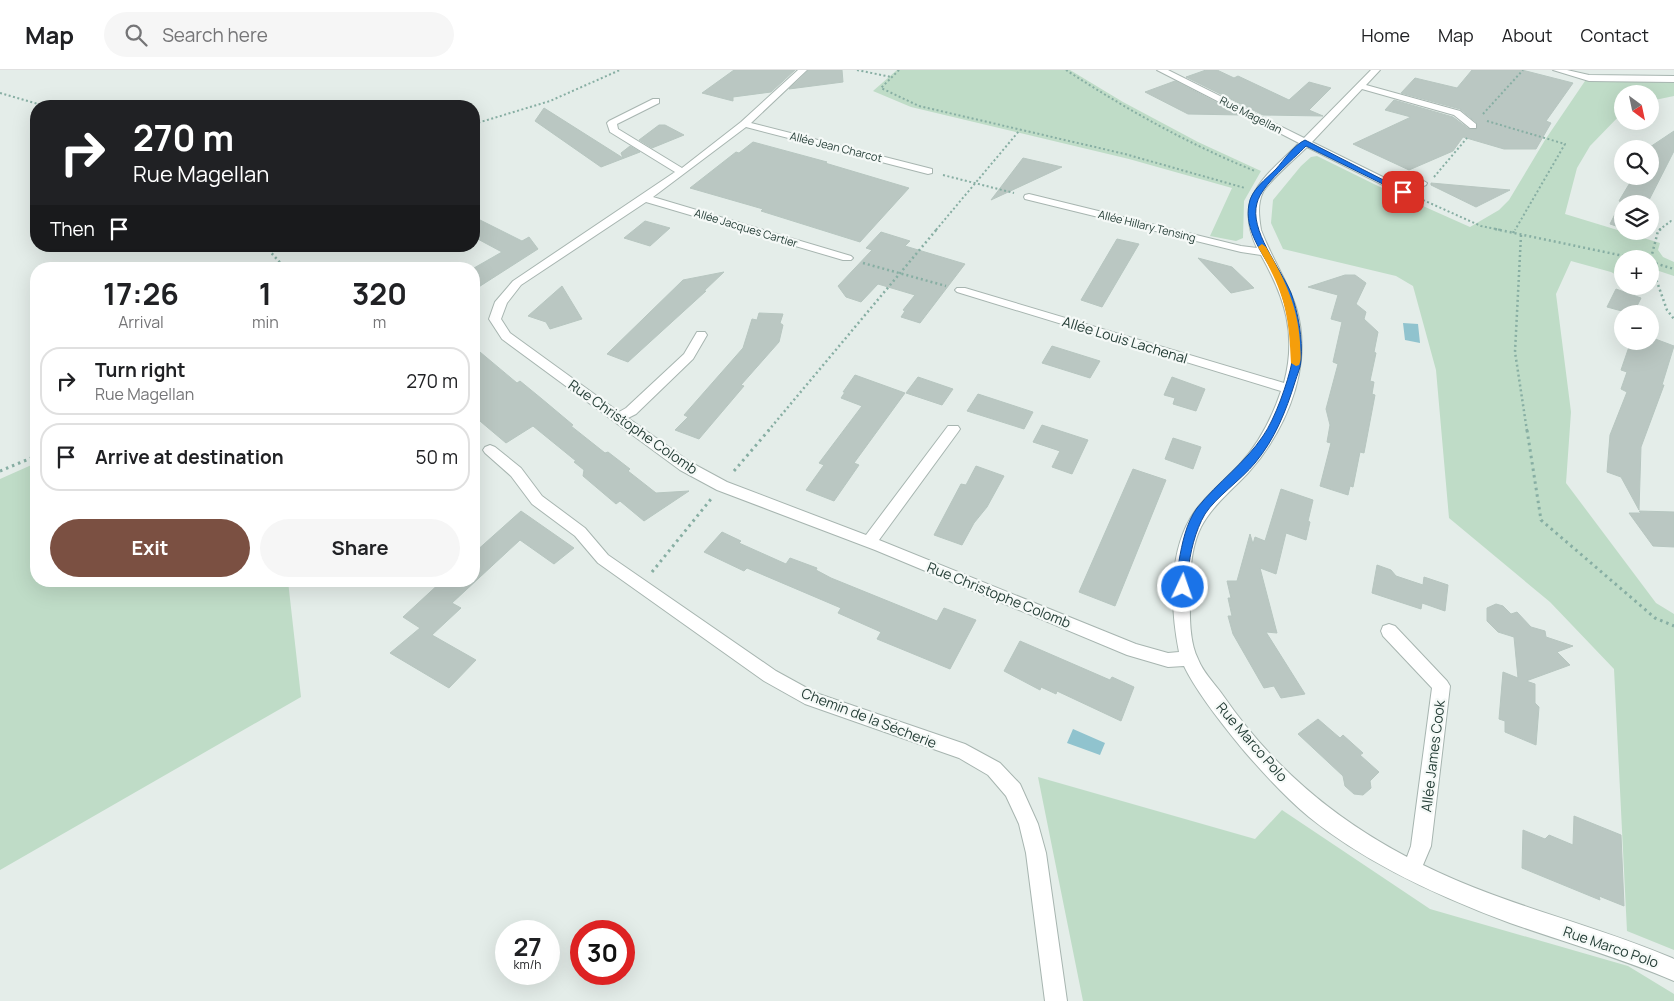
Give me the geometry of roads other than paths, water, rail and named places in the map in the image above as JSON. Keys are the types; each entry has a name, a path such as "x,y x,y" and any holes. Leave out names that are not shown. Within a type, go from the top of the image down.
{"street":[{"name":"Rue Christophe Colomb","path":"803,70 744,124 682,171 645,198 517,283 501,302 495,319 506,336 685,466 722,486 869,542 1133,650 1168,660 1189,658"},
{"name":"Rue Magellan","path":"1162,70 1403,192 1422,183"},
{"name":"Rue Marco Polo","path":"1376,70 1259,190 1253,203 1252,220 1257,237 1279,276 1287,296 1294,326 1297,361 1281,413 1269,435 1252,460 1201,512 1188,540 1182,572 1184,618 1189,658 1224,712 1267,763 1315,810 1375,850 1461,893 1558,929 1658,961 1674,970"},
{"path":"1557,70 1589,78 1674,78"},
{"path":"1361,86 1457,113 1476,122"},
{"path":"656,102 612,123 613,130 673,168 682,171"},
{"name":"Allée Jean Charcot","path":"744,124 928,171"},
{"name":"Allée Hillary Tensing","path":"1029,197 1240,249 1265,252"},
{"name":"Allée Jacques Cartier","path":"645,198 847,258"},
{"name":"Allée Louis Lachenal","path":"962,290 1289,389"},
{"path":"618,418 631,411 689,356 701,335"},
{"path":"869,542 953,429"},
{"name":"Chemin de la Sécherie","path":"490,450 516,472 537,500 580,532 603,559 770,676 811,699 965,752 994,769 1013,790 1031,834 1036,853 1056,1001"},
{"name":"Allée James Cook","path":"1389,631 1441,686 1421,846 1412,869"}],"water":[{"path":"1403,323 1418,324 1420,343 1405,340"},
{"path":"1073,729 1105,743 1100,755 1067,743"}]}
